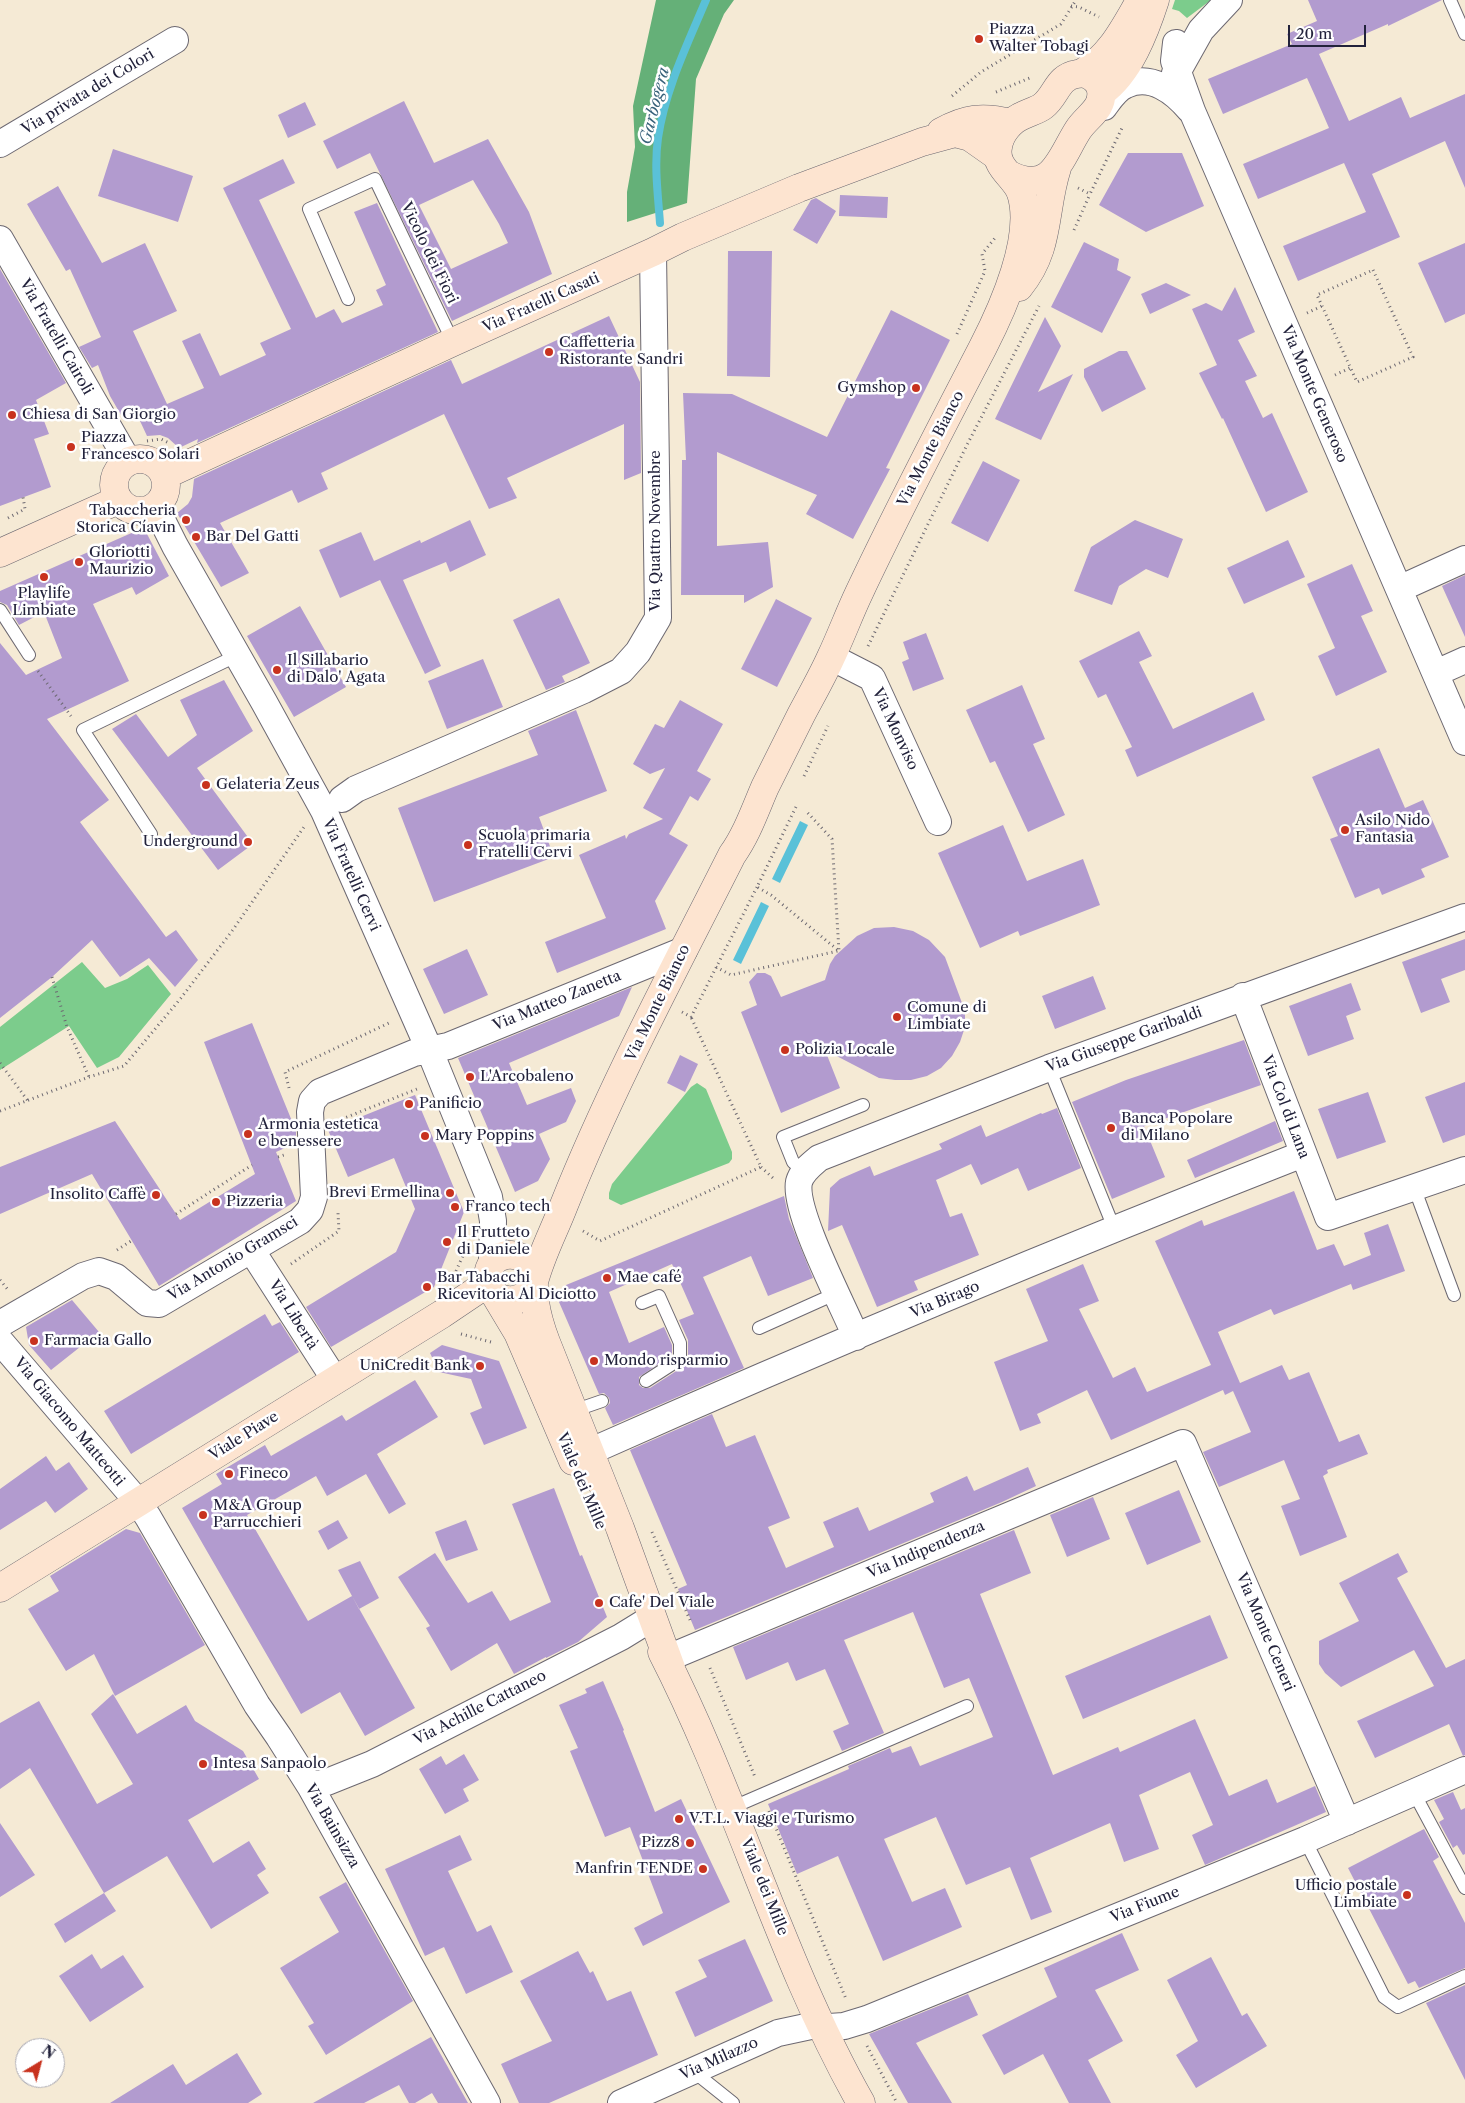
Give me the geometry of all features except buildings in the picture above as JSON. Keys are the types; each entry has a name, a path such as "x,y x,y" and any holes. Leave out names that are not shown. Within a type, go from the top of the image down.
{"street":[{"path":"1057,168 1049,174 1029,182 1020,180 1003,165 998,145 1003,133 1011,123 1021,116 1043,107 1062,80 1073,74 1082,73 1092,76 1099,83 1097,104 1101,110 1115,93 1125,85 1168,77 1201,30 1229,0"},
{"path":"1147,8 1163,36 1176,43 1201,30"},
{"path":"1082,73 1092,67 1112,48 1147,8"},
{"path":"1097,104 1122,73 1147,8"},
{"name":"Via privata dei Colori","path":"0,144 175,40"},
{"name":"Via Monte Generoso","path":"1176,43 1174,61 1168,77 1192,111 1465,742"},
{"name":"Via Monte Bianco","path":"1004,305 1024,281 1040,252 1046,228 1052,183 1057,168 1077,132 1097,104"},
{"name":"Via Fratelli Casati","path":"922,142 958,123 972,120 996,119 1011,123"},
{"name":"Via Fratelli Casati","path":"165,475 683,237 799,188 922,142 955,133 970,137 1003,165"},
{"name":"Via Monte Bianco","path":"586,1152 684,950 732,855 748,828 768,782 831,657 859,593 1004,305 1026,222 1022,196 1018,185 1003,165"},
{"name":"Via Fratelli Cairoli","path":"0,239 128,461"},
{"name":"Via Quattro Novembre","path":"333,805 356,789 584,690 621,671 638,652 658,618 653,252"},
{"path":"145,459 160,468 165,475 165,492 156,506 141,511 134,510 126,507 118,500 114,488 114,480 122,466 128,461 145,459"},
{"path":"0,553 118,500"},
{"name":"Via Fratelli Cervi","path":"156,506 171,538 238,655 333,805 489,1197 494,1221 495,1274"},
{"path":"1399,589 1465,560"},
{"name":"Via Monte Bianco","path":"732,855 735,813 743,792 803,671 859,593"},
{"name":"Via Monviso","path":"831,657 872,678 938,822"},
{"path":"1436,674 1465,660"},
{"name":"Via Giuseppe Garibaldi","path":"801,1178 819,1158 1049,1068 1465,917"},
{"name":"Via Matteo Zanetta","path":"429,1049 448,1046 684,950"},
{"name":"Via Col di Lana","path":"1243,996 1302,1154 1328,1217 1414,1187"},
{"name":"Via Antonio Gramsci","path":"0,1324 82,1276 99,1270 116,1277 147,1303 159,1304 300,1221 310,1210 314,1197 310,1112 312,1101 320,1092 414,1053 429,1049"},
{"path":"534,1281 533,1270 527,1262 518,1256 495,1274 505,1300 518,1300 528,1293 534,1281 542,1254 560,1218 586,1152"},
{"name":"Viale Piave","path":"0,1588 442,1314 495,1274 540,1225 586,1152"},
{"name":"Via Birago","path":"590,1452 1114,1228 1302,1154"},
{"path":"1414,1187 1465,1170"},
{"path":"801,1178 800,1203 807,1224 856,1337"},
{"name":"Via Libertà","path":"252,1250 335,1380"},
{"name":"Viale dei Mille","path":"495,1274 518,1333 604,1535 669,1663"},
{"name":"Viale dei Mille","path":"534,1281 534,1299 539,1323 590,1452 669,1663 820,2024 861,2103"},
{"name":"Via Giacomo Matteotti","path":"0,1341 138,1502"},
{"name":"Via Indipendenza","path":"669,1663 1183,1443"},
{"name":"Via Monte Ceneri","path":"1183,1443 1347,1822"},
{"name":"Via Bainsizza","path":"138,1502 257,1705 280,1737 310,1786 487,2103"},
{"name":"Via Achille Cattaneo","path":"310,1786 327,1782 372,1764 621,1637 646,1621"},
{"name":"Via Fiume","path":"820,2024 829,2027 844,2026 867,2019 1305,1840 1465,1770"},
{"name":"Via Milazzo","path":"621,2103 778,2033 820,2024"}],"lane":[{"path":"1450,0 1465,34"},
{"name":"Vicolo dei Fiori","path":"348,298 309,209 375,179 453,342"},
{"path":"0,610 29,655"},
{"path":"151,834 83,730 238,655"},
{"path":"1049,1068 1114,1228"},
{"path":"801,1178 783,1137 863,1105"},
{"path":"1414,1187 1454,1295"},
{"path":"759,1328 837,1293"},
{"path":"642,1303 659,1296 680,1344 680,1359 646,1381"},
{"path":"573,1411 602,1401"},
{"path":"731,1808 967,1706"},
{"path":"1414,1793 1465,1888"},
{"path":"1305,1840 1384,1997 1398,2007 1465,1976"},
{"path":"693,2071 733,2103"}],"path":[{"path":"947,100 981,72 1061,24 1076,0"},
{"path":"1072,6 1079,7 1101,18"},
{"path":"1071,236 1090,194"},
{"path":"1373,270 1413,356 1357,382 1350,368 1317,295 1373,270"},
{"path":"856,670 969,441 1040,304"},
{"path":"1300,316 1322,306"},
{"path":"1327,379 1350,368"},
{"path":"1,521 25,509 23,497"},
{"path":"29,655 56,696 83,730"},
{"path":"804,776 830,723"},
{"path":"0,1111 88,1077 124,1066 181,998 232,930 302,828 333,805"},
{"path":"691,1017 758,887 796,807"},
{"path":"806,811 832,839 839,951"},
{"path":"758,887 771,895 839,951"},
{"path":"716,968 731,975 839,951"},
{"path":"52,977 67,1027 88,1077"},
{"path":"582,1230 600,1240 761,1167 691,1017 682,1012"},
{"path":"0,1063 28,1101"},
{"path":"334,1122 420,1087"},
{"path":"176,1214 252,1165"},
{"path":"223,1184 227,1190"},
{"path":"270,1279 339,1231 337,1212"}],"green space":[{"path":"656,0 734,0 724,14 696,79 687,203 627,222 627,192 635,147 633,106"},
{"path":"1175,0 1211,0 1187,18 1179,11 1172,9"},
{"path":"82,962 105,988 127,979 148,965 171,994 119,1057 97,1068 69,1026 0,1070 0,1027"},
{"path":"697,1083 706,1089 732,1152 732,1159 729,1163 621,1205 609,1199 612,1184 691,1087"}],"water":[{"path":"800,821 808,825 780,883 772,879"},
{"path":"761,902 769,906 741,964 733,960"}],"waterway":[{"name":"Garbogera","path":"660,223 656,159 661,120 671,85 706,0"}],"place":[{"name":"Piazza Walter Tobagi","path":"979,39"},
{"name":"Caffetteria Ristorante Sandri","path":"549,352"},
{"name":"Gymshop","path":"916,388"},
{"name":"Chiesa di San Giorgio","path":"12,415"},
{"name":"Piazza Francesco Solari","path":"71,447"},
{"name":"Tabaccheria Storica Cíavin","path":"186,520"},
{"name":"Bar Del Gatti","path":"196,537"},
{"name":"Gloriotti Maurizio","path":"79,562"},
{"name":"Playlife Limbiate","path":"44,577"},
{"name":"Il Sillabario di Dalo' Agata","path":"277,670"},
{"name":"Gelateria Zeus","path":"206,785"},
{"name":"Asilo Nido Fantasia","path":"1345,830"},
{"name":"Underground","path":"248,842"},
{"name":"Scuola primaria Fratelli Cervi","path":"468,845"},
{"name":"Comune di Limbiate","path":"897,1017"},
{"name":"Polizia Locale","path":"785,1050"},
{"name":"L'Arcobaleno","path":"470,1077"},
{"name":"Panificio","path":"409,1104"},
{"name":"Banca Popolare di Milano","path":"1111,1128"},
{"name":"Armonia estetica e benessere","path":"248,1134"},
{"name":"Mary Poppins","path":"425,1136"},
{"name":"Brevi Ermellina","path":"450,1193"},
{"name":"Insolito Caffè","path":"156,1195"},
{"name":"Pizzeria","path":"216,1202"},
{"name":"Franco tech","path":"455,1207"},
{"name":"Il Frutteto di Daniele","path":"447,1242"},
{"name":"Mae café","path":"607,1278"},
{"name":"Bar Tabacchi Ricevitoria Al Diciotto","path":"427,1287"},
{"name":"Farmacia Gallo","path":"34,1341"},
{"name":"Mondo risparmio","path":"594,1361"},
{"name":"UniCredit Bank","path":"480,1366"},
{"name":"Fineco","path":"229,1474"},
{"name":"M&A Group Parrucchieri","path":"203,1515"},
{"name":"Cafe' Del Viale","path":"599,1603"},
{"name":"Intesa Sanpaolo","path":"203,1764"},
{"name":"V.T.L. Viaggi e Turismo","path":"679,1819"},
{"name":"Pizz8","path":"690,1843"},
{"name":"Manfrin TENDE","path":"703,1869"},
{"name":"Ufficio postale Limbiate","path":"1407,1895"}]}
